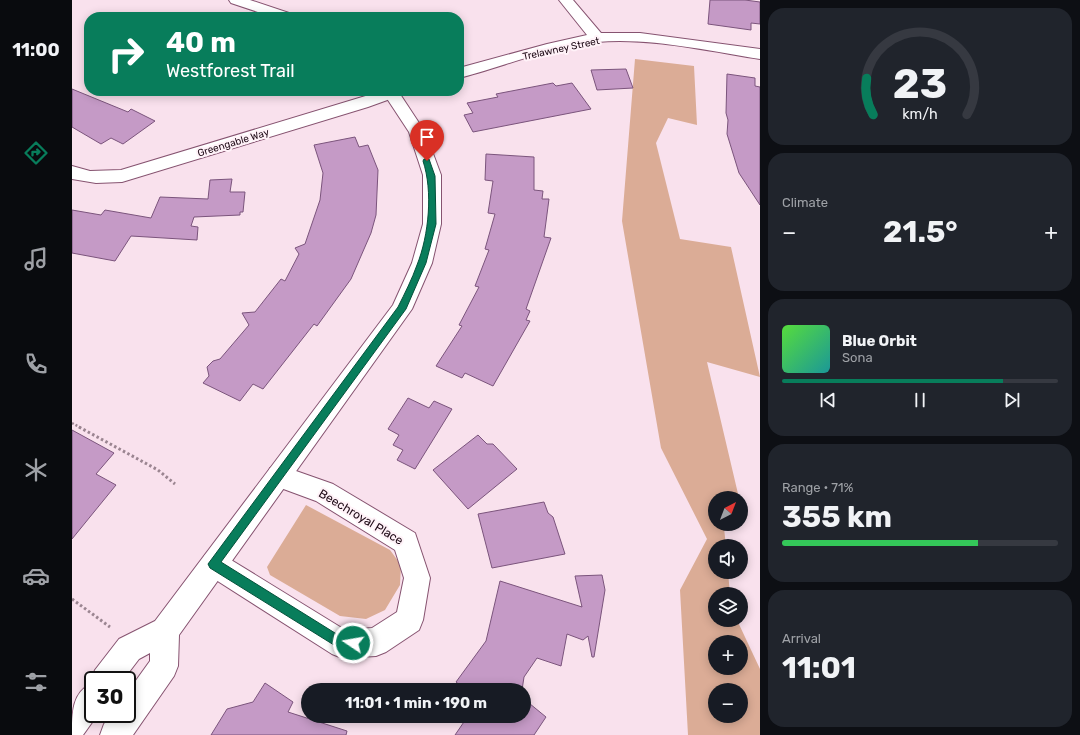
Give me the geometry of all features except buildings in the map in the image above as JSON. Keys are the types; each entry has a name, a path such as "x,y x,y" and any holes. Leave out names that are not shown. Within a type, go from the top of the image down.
{"street":[{"path":"236,0 273,12"},
{"path":"566,0 597,38"},
{"name":"Trelawney Street","path":"464,72 552,47 597,38 640,37 760,54"},
{"name":"Greengable Way","path":"72,172 81,176 101,178 122,176 355,106 382,96"},
{"path":"112,671 129,649 165,630 402,309 422,263 432,224 432,176 418,132 396,96"},
{"name":"Beechroyal Place","path":"214,564 342,644 376,642 409,620 417,578 406,542 324,492 279,476"},
{"path":"115,735 164,666 165,630"},
{"path":"72,724 84,709"}],"path":[{"path":"72,423 158,470 175,484"},
{"path":"72,599 110,627"}],"shaded area":[{"path":"635,59 694,66 697,125 668,118 656,143 680,239 731,247 760,377 707,362 737,491 708,491 708,531 724,531 725,539 708,539 708,579 729,579 729,587 708,587 708,627 740,627 744,635 708,635 708,675 748,675 748,643 760,669 760,735 688,735 680,590 707,539 661,448 622,221"},
{"path":"306,505 390,550 401,565 400,585 385,610 366,619 340,616 270,575 267,567"}],"route":[{"path":"353,643 342,644 214,564 402,309 422,263 432,224 432,176 427,161"}]}
